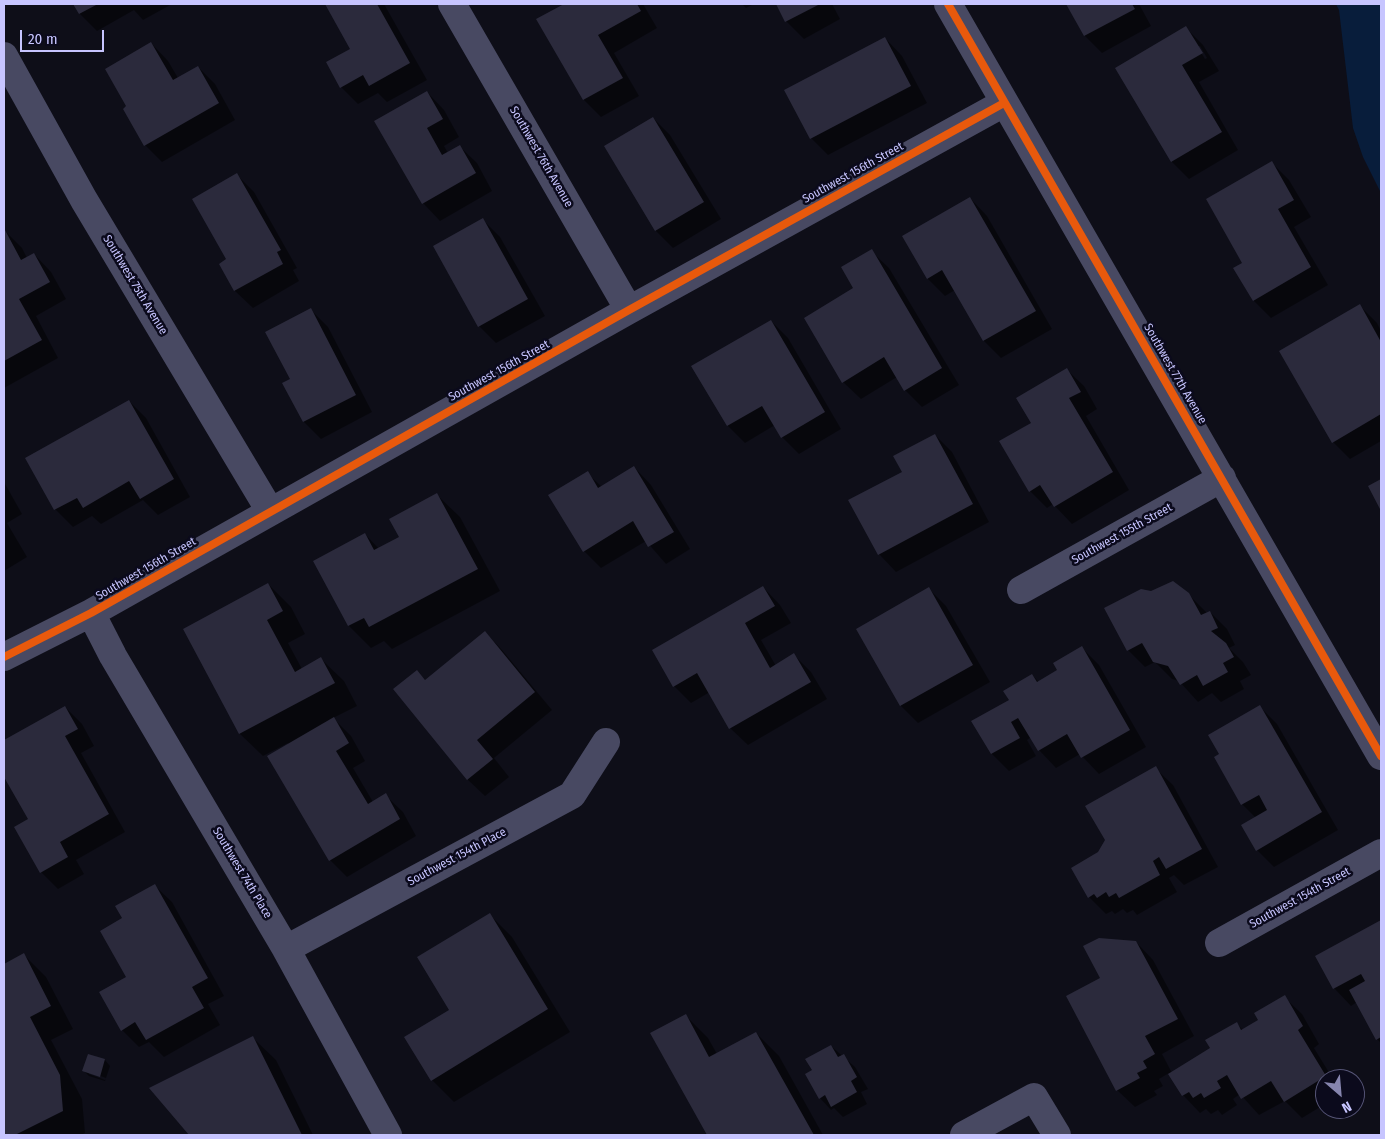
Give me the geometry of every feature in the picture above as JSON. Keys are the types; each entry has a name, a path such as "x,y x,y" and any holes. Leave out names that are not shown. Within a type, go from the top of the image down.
{"street":[{"name":"Southwest 76th Avenue","path":"452,4 629,310"},
{"name":"Southwest 77th Avenue","path":"948,4 1381,756"},
{"name":"Southwest 75th Avenue","path":"4,56 84,200 270,511"},
{"name":"Southwest 156th Street","path":"4,657 91,613 629,310 1004,103"},
{"name":"Southwest 155th Street","path":"1021,590 1222,478"},
{"name":"Southwest 74th Place","path":"91,613 113,656 286,949 388,1135"},
{"name":"Southwest 154th Place","path":"286,949 572,795 606,742"},
{"name":"Southwest 154th Street","path":"1219,943 1381,853"},
{"path":"964,1135 1034,1097 1057,1135"}],"water":[{"path":"1336,4 1381,4 1381,193 1363,157 1353,128 1339,10"}],"building":[{"path":"73,4 98,4 79,14"},
{"path":"325,4 377,4 410,63 369,86 363,75 340,88 326,62 350,49"},
{"path":"564,4 637,4 641,11 598,35 623,78 583,100 536,19"},
{"path":"776,4 820,4 785,22"},
{"path":"1066,4 1132,4 1135,9 1084,36"},
{"path":"1186,26 1203,53 1182,65 1222,132 1171,162 1115,68"},
{"path":"885,37 911,86 810,139 784,90"},
{"path":"151,42 173,80 198,66 219,103 144,146 123,109 126,106 105,69"},
{"path":"427,91 443,119 427,128 442,155 460,145 476,173 422,204 374,121"},
{"path":"653,117 704,202 655,231 604,146"},
{"path":"1272,161 1294,200 1278,209 1311,267 1253,301 1233,268 1242,263 1206,199"},
{"path":"237,173 281,250 277,252 283,264 234,291 219,264 226,259 192,199"},
{"path":"970,197 1036,311 983,341 942,270 927,279 902,236"},
{"path":"483,218 528,299 478,327 433,246"},
{"path":"4,230 21,260 34,253 50,282 19,299 42,340 4,361"},
{"path":"872,249 942,368 904,391 884,357 842,383 804,318 853,288 841,267"},
{"path":"1360,304 1381,342 1381,414 1332,443 1279,351"},
{"path":"311,308 356,395 303,422 282,383 290,379 265,332"},
{"path":"771,320 825,412 781,438 762,406 727,426 691,366"},
{"path":"1067,368 1081,392 1069,398 1113,472 1054,507 1040,485 1029,492 999,441 1031,423 1016,398"},
{"path":"129,400 174,479 140,499 129,481 83,508 77,498 54,510 25,458"},
{"path":"935,434 973,504 878,555 848,500 902,472 893,456"},
{"path":"634,466 674,532 648,547 633,521 583,552 548,495 588,471 598,488"},
{"path":"1381,479 1381,511 1368,486"},
{"path":"437,493 478,569 369,627 364,618 348,626 313,561 365,533 374,550 399,537 389,519"},
{"path":"1173,581 1189,593 1201,615 1210,611 1218,628 1211,631 1226,643 1234,657 1223,663 1228,672 1203,686 1197,675 1180,685 1168,666 1153,662 1142,643 1127,651 1104,608 1141,589 1151,591"},
{"path":"268,583 283,611 267,620 295,672 321,657 335,683 239,734 183,629"},
{"path":"763,586 775,606 745,623 770,668 794,653 811,682 729,729 697,673 673,687 652,650"},
{"path":"929,587 973,665 900,706 856,629"},
{"path":"485,631 535,692 477,740 493,759 467,780 393,689 417,670 425,680"},
{"path":"1082,646 1130,730 1081,758 1067,734 1038,751 1018,718 1011,722 1020,738 991,754 971,721 1009,700 1003,691 1032,674 1037,682 1057,670 1053,663"},
{"path":"1260,705 1322,812 1256,851 1241,825 1267,810 1259,795 1241,805 1214,757 1219,754 1208,735"},
{"path":"65,706 78,729 65,736 109,814 60,842 68,857 40,873 14,827 28,819 4,777 4,740"},
{"path":"334,717 349,743 336,751 368,804 386,793 400,819 329,861 267,756"},
{"path":"1156,766 1202,849 1166,869 1159,857 1153,861 1160,875 1119,898 1116,893 1109,897 1106,892 1097,898 1094,894 1088,898 1071,868 1098,852 1105,840 1085,806"},
{"path":"155,884 208,978 192,987 204,1008 146,1040 135,1022 121,1031 99,992 126,977 100,931 122,918 115,906"},
{"path":"490,913 548,1009 431,1081 404,1037 449,1010 417,957"},
{"path":"1381,920 1381,1037 1376,1040 1349,990 1365,981 1361,974 1333,989 1315,956"},
{"path":"1099,938 1136,941 1178,1019 1145,1036 1155,1054 1143,1061 1147,1068 1137,1073 1140,1078 1116,1091 1066,996 1100,978 1083,946"},
{"path":"24,953 51,1006 30,1017 60,1075 63,1111 15,1135 4,1135 4,964"},
{"path":"1285,995 1303,1026 1298,1030 1322,1069 1315,1069 1315,1083 1284,1102 1271,1081 1241,1099 1227,1075 1217,1081 1221,1088 1204,1098 1201,1093 1193,1098 1189,1092 1182,1096 1168,1074 1210,1048 1205,1040 1237,1022 1241,1030 1258,1020 1254,1013"},
{"path":"686,1014 709,1057 756,1032 814,1135 707,1135 650,1033"},
{"path":"253,1036 302,1135 189,1135 149,1088"},
{"path":"831,1045 838,1057 844,1054 857,1077 851,1081 857,1092 831,1107 825,1095 819,1099 805,1074 812,1070 805,1059"},
{"path":"88,1054 105,1059 100,1077 82,1071"}],"cycle path":[{"path":"948,4 1381,756"},
{"path":"4,657 91,613 629,310 1004,103"}]}
